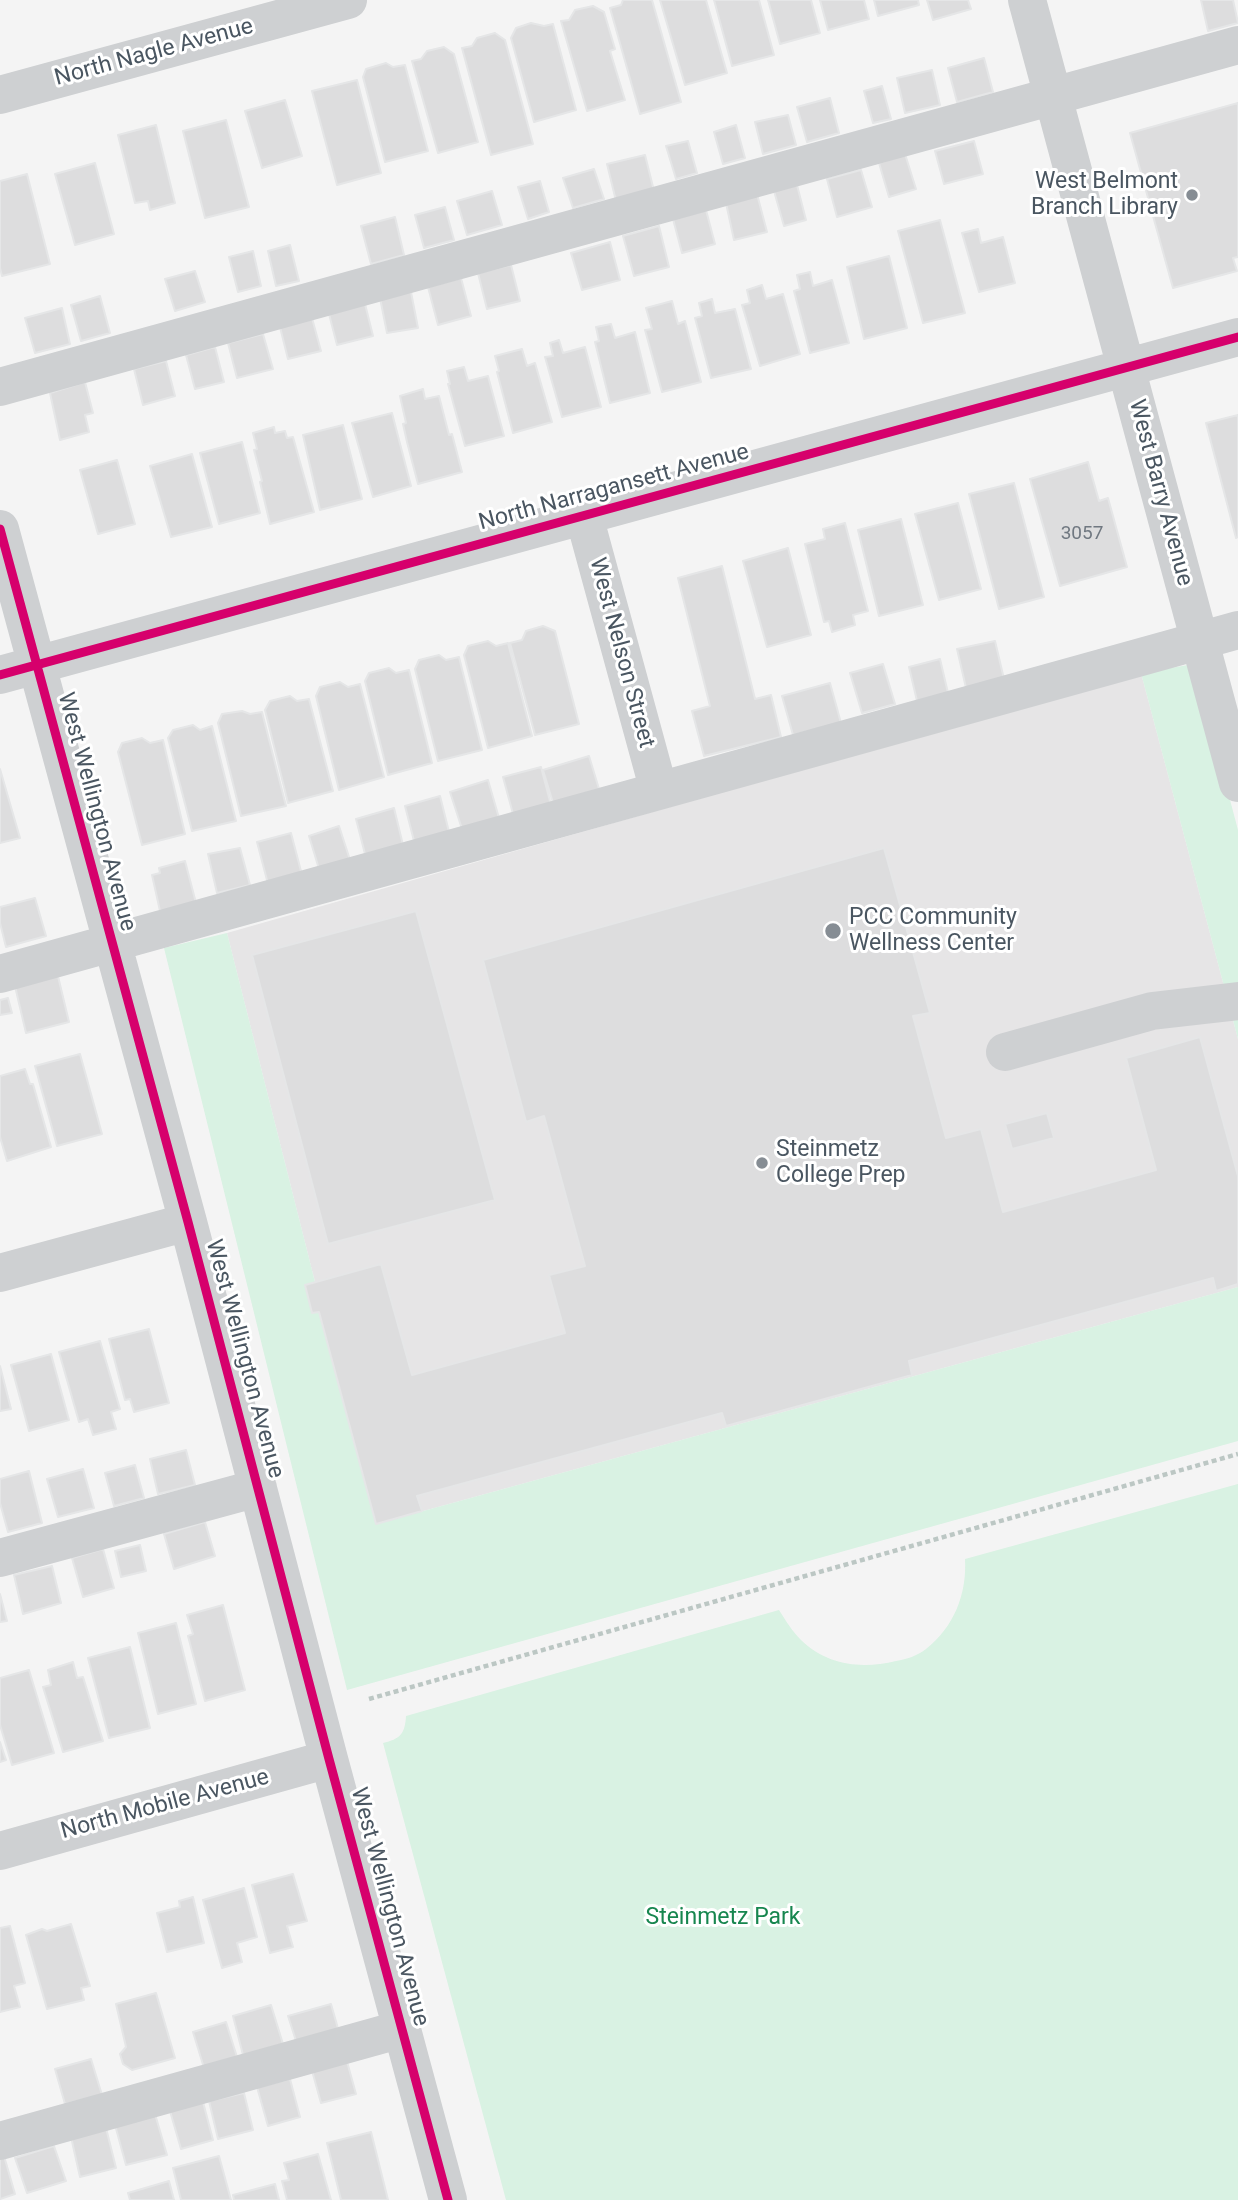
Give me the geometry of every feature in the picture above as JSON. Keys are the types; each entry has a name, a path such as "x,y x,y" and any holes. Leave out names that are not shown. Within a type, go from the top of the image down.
{"street":[{"name":"North Nagle Avenue","path":"0,95 348,0"},
{"name":"West Barry Avenue","path":"1027,0 1238,783"},
{"path":"0,387 1238,45"},
{"name":"North Narragansett Avenue","path":"0,675 1238,337"},
{"name":"West Nelson Street","path":"584,516 659,791"},
{"name":"West Wellington Avenue","path":"0,529 188,1222 448,2200"},
{"path":"0,974 1238,630"},
{"path":"1005,1052 1152,1010 1238,1001"},
{"path":"0,1273 188,1222"},
{"path":"0,1558 258,1488"},
{"name":"North Mobile Avenue","path":"0,1851 329,1759"},
{"path":"0,2141 402,2029"}],"path":[{"path":"369,1699 1238,1454"}],"shaded area":[{"name":"Steinmetz College Prep","path":"1141,673 1238,1039 1238,1287 376,1524 227,933"}],"green space":[{"path":"1194,664 1238,830 1238,1039 1141,673"},
{"path":"227,933 376,1524 1238,1287 1238,1441 347,1690 164,948"},
{"name":"Steinmetz Park","path":"1238,1484 1238,2200 506,2200 383,1743 400,1735 406,1716 779,1610 801,1640 811,1649 834,1660 871,1665 904,1659 926,1649 951,1620 964,1585 965,1559"}],"building":[{"path":"623,0 652,0 681,102 640,114 610,8 621,5"},
{"path":"660,0 706,0 727,73 685,85"},
{"path":"714,0 759,0 774,55 732,66"},
{"path":"768,0 811,0 820,33 780,44"},
{"path":"820,0 864,0 869,19 828,30"},
{"path":"874,0 918,0 919,5 878,16"},
{"path":"927,0 968,0 971,9 933,20"},
{"path":"1201,0 1233,0 1238,23 1208,31"},
{"path":"593,6 604,12 615,49 610,51 625,100 587,111 561,21 569,20 575,10"},
{"path":"531,23 544,26 553,24 576,110 534,122 511,38 516,28"},
{"path":"495,33 505,40 533,144 491,155 462,48 472,46 477,38"},
{"path":"444,47 454,54 478,142 438,153 412,61 421,59 427,51"},
{"path":"984,58 993,92 957,102 948,68"},
{"path":"386,63 393,67 405,65 428,151 385,162 363,77 366,69"},
{"path":"932,70 940,105 905,113 897,78"},
{"path":"357,80 381,173 337,185 312,91"},
{"path":"882,86 891,119 873,123 864,91"},
{"path":"830,98 839,133 807,142 797,107"},
{"path":"285,100 302,156 262,168 245,111"},
{"name":"West Belmont Branch Library","path":"1238,103 1238,257 1233,258 1237,271 1173,288 1130,133"},
{"path":"788,115 796,145 763,154 755,122"},
{"path":"226,120 249,207 205,218 183,131"},
{"path":"156,125 175,203 150,210 148,201 135,203 118,135"},
{"path":"736,125 745,158 723,164 714,132"},
{"path":"688,141 697,173 676,179 666,146"},
{"path":"974,141 983,174 944,184 935,151"},
{"path":"905,154 916,189 889,197 879,163"},
{"path":"645,155 654,191 616,201 607,164"},
{"path":"95,163 114,234 75,245 55,174"},
{"path":"594,169 604,199 573,208 563,178"},
{"path":"861,170 872,207 837,217 827,179"},
{"path":"27,174 50,264 2,276 0,181"},
{"path":"540,181 549,212 528,219 518,187"},
{"path":"797,185 806,220 784,226 774,191"},
{"path":"492,191 502,225 467,235 457,201"},
{"path":"757,194 767,232 734,240 726,203"},
{"path":"445,207 454,240 424,248 415,215"},
{"path":"706,210 715,244 682,253 673,219"},
{"path":"395,217 404,255 371,264 361,226"},
{"path":"940,220 965,313 923,323 898,231"},
{"path":"659,226 669,267 634,276 623,236"},
{"path":"978,229 981,243 1003,237 1015,283 979,292 962,233"},
{"path":"610,242 620,280 582,290 571,253"},
{"path":"290,245 299,281 276,286 268,251"},
{"path":"253,251 261,286 238,292 229,257"},
{"path":"889,256 907,328 864,339 847,267"},
{"path":"511,265 520,301 487,309 478,273"},
{"path":"195,271 205,302 175,311 165,279"},
{"path":"810,272 813,286 832,280 849,343 810,353 794,291 800,289 797,275"},
{"path":"461,278 471,316 438,325 428,287"},
{"path":"762,285 766,299 783,294 800,354 760,366 742,305 750,303 747,290"},
{"path":"411,292 418,328 387,333 380,298"},
{"path":"100,296 110,333 81,341 71,305"},
{"path":"712,299 715,313 735,309 751,369 711,378 695,318 702,316 699,303"},
{"path":"672,301 678,324 685,321 701,382 662,392 645,330 652,329 646,308"},
{"path":"365,304 373,336 337,345 329,314"},
{"path":"62,308 70,344 35,353 25,318"},
{"path":"312,318 321,351 288,359 280,327"},
{"path":"611,324 615,338 635,332 650,393 610,403 595,342 599,341 596,327"},
{"path":"263,334 273,369 237,378 228,343"},
{"path":"559,340 563,353 585,347 601,407 562,417 545,357 553,356 550,343"},
{"path":"215,347 224,382 195,389 186,355"},
{"path":"522,349 527,366 535,363 552,422 513,433 495,356"},
{"path":"166,361 175,396 143,405 134,369"},
{"path":"464,367 468,381 488,376 504,436 465,446 447,371"},
{"path":"85,382 93,413 85,415 89,432 60,440 50,393"},
{"path":"423,389 425,399 439,396 462,472 418,484 403,424 406,423 400,396"},
{"path":"392,413 411,486 373,497 352,423"},
{"path":"1238,415 1238,537 1236,538 1206,423"},
{"path":"343,425 362,499 320,510 303,435"},
{"path":"274,427 275,433 285,431 287,438 293,437 314,512 270,524 254,450 257,449 253,433"},
{"path":"242,442 260,513 219,524 200,453"},
{"path":"192,454 212,527 171,537 150,466"},
{"path":"117,460 135,524 98,534 80,470"},
{"path":"1088,462 1099,501 1108,498 1127,567 1060,586 1030,479"},
{"path":"1014,483 1044,597 999,609 969,494"},
{"path":"958,503 981,589 939,600 915,514"},
{"path":"901,519 923,605 879,616 858,530"},
{"path":"845,523 868,611 853,615 855,625 832,632 829,621 824,622 805,544 825,539 823,529"},
{"path":"788,548 811,635 767,647 743,561"},
{"path":"722,566 755,699 771,695 781,737 704,756 692,711 710,706 678,578"},
{"path":"543,626 555,631 579,724 535,735 510,643 522,640 526,631"},
{"path":"488,641 496,646 508,643 532,736 488,748 464,655 468,646"},
{"path":"995,641 1004,679 966,688 957,649"},
{"path":"439,655 446,660 459,657 482,750 438,761 415,669 419,660"},
{"path":"940,659 948,693 917,701 909,667"},
{"path":"883,664 895,704 862,713 850,673"},
{"path":"389,668 396,673 409,670 432,763 388,775 365,681 369,673"},
{"path":"340,682 348,687 360,684 384,777 339,790 316,696 320,687"},
{"path":"830,683 841,723 793,735 782,696"},
{"path":"290,696 297,701 309,699 333,791 288,803 265,710 270,701"},
{"path":"242,711 250,714 262,712 286,806 241,816 218,723 222,714"},
{"path":"193,725 200,730 212,726 236,821 192,831 168,738 173,730"},
{"path":"142,738 150,743 163,740 185,834 142,845 118,752 122,743"},
{"path":"589,756 599,789 553,803 543,770"},
{"path":"541,767 551,805 513,814 503,777"},
{"path":"0,769 20,838 0,843"},
{"path":"488,780 499,818 462,829 450,792"},
{"path":"440,796 449,832 414,841 405,806"},
{"path":"394,808 403,845 365,854 356,819"},
{"path":"339,826 350,860 319,869 309,836"},
{"path":"291,833 302,875 268,884 257,842"},
{"path":"240,848 250,885 217,893 208,854"},
{"path":"884,848 930,1013 913,1016 946,1138 981,1129 1003,1212 1156,1170 1126,1058 1200,1037 1238,1176 1238,1284 1216,1291 1213,1278 909,1361 912,1375 726,1426 722,1413 417,1496 422,1511 376,1524 319,1312 312,1313 305,1285 381,1264 412,1375 565,1333 549,1275 585,1266 544,1116 526,1122 483,960"},
{"path":"185,861 196,903 160,911 152,875 160,873 159,868"},
{"path":"35,898 46,936 6,947 0,923 0,907"},
{"path":"416,911 495,1200 328,1244 252,955"},
{"path":"57,972 69,1022 26,1033 14,982"},
{"path":"8,998 12,1013 0,1015 0,1000"},
{"path":"80,1054 102,1134 57,1146 35,1066"},
{"path":"25,1069 30,1084 33,1084 51,1147 7,1161 0,1137 0,1076"},
{"path":"1047,1113 1054,1138 1012,1149 1005,1124"},
{"path":"149,1329 169,1403 134,1412 130,1399 125,1400 109,1339"},
{"path":"100,1341 120,1409 111,1412 116,1429 93,1435 88,1419 79,1422 59,1352"},
{"path":"51,1354 69,1420 29,1431 11,1365"},
{"path":"0,1366 11,1409 0,1411"},
{"path":"186,1450 195,1485 158,1494 150,1459"},
{"path":"135,1465 144,1498 114,1506 105,1473"},
{"path":"83,1469 94,1508 58,1517 47,1479"},
{"path":"29,1471 42,1523 8,1532 0,1503 0,1479"},
{"path":"205,1522 215,1556 174,1569 164,1534"},
{"path":"140,1545 146,1571 121,1577 115,1551"},
{"path":"103,1549 114,1588 83,1597 72,1558"},
{"path":"52,1566 61,1603 23,1614 14,1575"},
{"path":"0,1594 7,1621 0,1622"},
{"path":"223,1605 245,1690 205,1701 188,1636 193,1634 187,1615"},
{"path":"176,1623 196,1704 158,1714 138,1633"},
{"path":"130,1647 150,1728 109,1738 88,1658"},
{"path":"73,1662 77,1678 83,1677 103,1741 63,1752 43,1687 51,1685 48,1670"},
{"path":"29,1670 54,1753 12,1765 0,1725 0,1678"},
{"path":"0,1742 6,1760 0,1762"},
{"path":"293,1874 307,1921 287,1926 293,1947 270,1953 252,1885"},
{"path":"244,1888 257,1937 237,1943 242,1962 222,1968 203,1900"},
{"path":"193,1897 204,1943 167,1952 157,1913 180,1907 179,1901"},
{"path":"71,1924 90,1986 81,1988 84,2000 47,2009 26,1935"},
{"path":"10,1926 25,1983 14,1986 20,2007 0,2012 0,1928"},
{"path":"156,1993 175,2058 132,2070 123,2064 120,2054 126,2047 116,2004"},
{"path":"331,2004 339,2032 297,2044 288,2016"},
{"path":"271,2005 283,2044 243,2055 233,2016"},
{"path":"226,2022 237,2057 204,2068 193,2032"},
{"path":"346,2058 356,2094 321,2103 311,2067"},
{"path":"91,2059 102,2095 65,2104 55,2069"},
{"path":"290,2079 300,2117 268,2126 257,2087"},
{"path":"244,2093 253,2130 218,2139 209,2101"},
{"path":"203,2102 213,2140 181,2149 170,2111"},
{"path":"155,2114 167,2155 126,2165 115,2125"},
{"path":"106,2128 116,2168 80,2177 71,2137"},
{"path":"371,2132 388,2200 341,2200 327,2143"},
{"path":"54,2146 66,2181 27,2193 15,2158"},
{"path":"318,2154 331,2200 287,2200 282,2181 289,2180 284,2163"},
{"path":"4,2156 15,2194 0,2199 0,2157"},
{"path":"219,2156 231,2200 181,2200 173,2168"},
{"path":"169,2181 174,2200 130,2200 128,2193"},
{"path":"275,2184 279,2200 234,2200 233,2195"}],"cycle path":[{"path":"0,675 1238,337"},
{"path":"0,529 188,1222 448,2200"}],"place":[{"name":"West Belmont Branch Library","path":"1192,195"},
{"name":"PCC Community Wellness Center","path":"833,931"},
{"name":"Steinmetz College Prep","path":"762,1163"}]}
